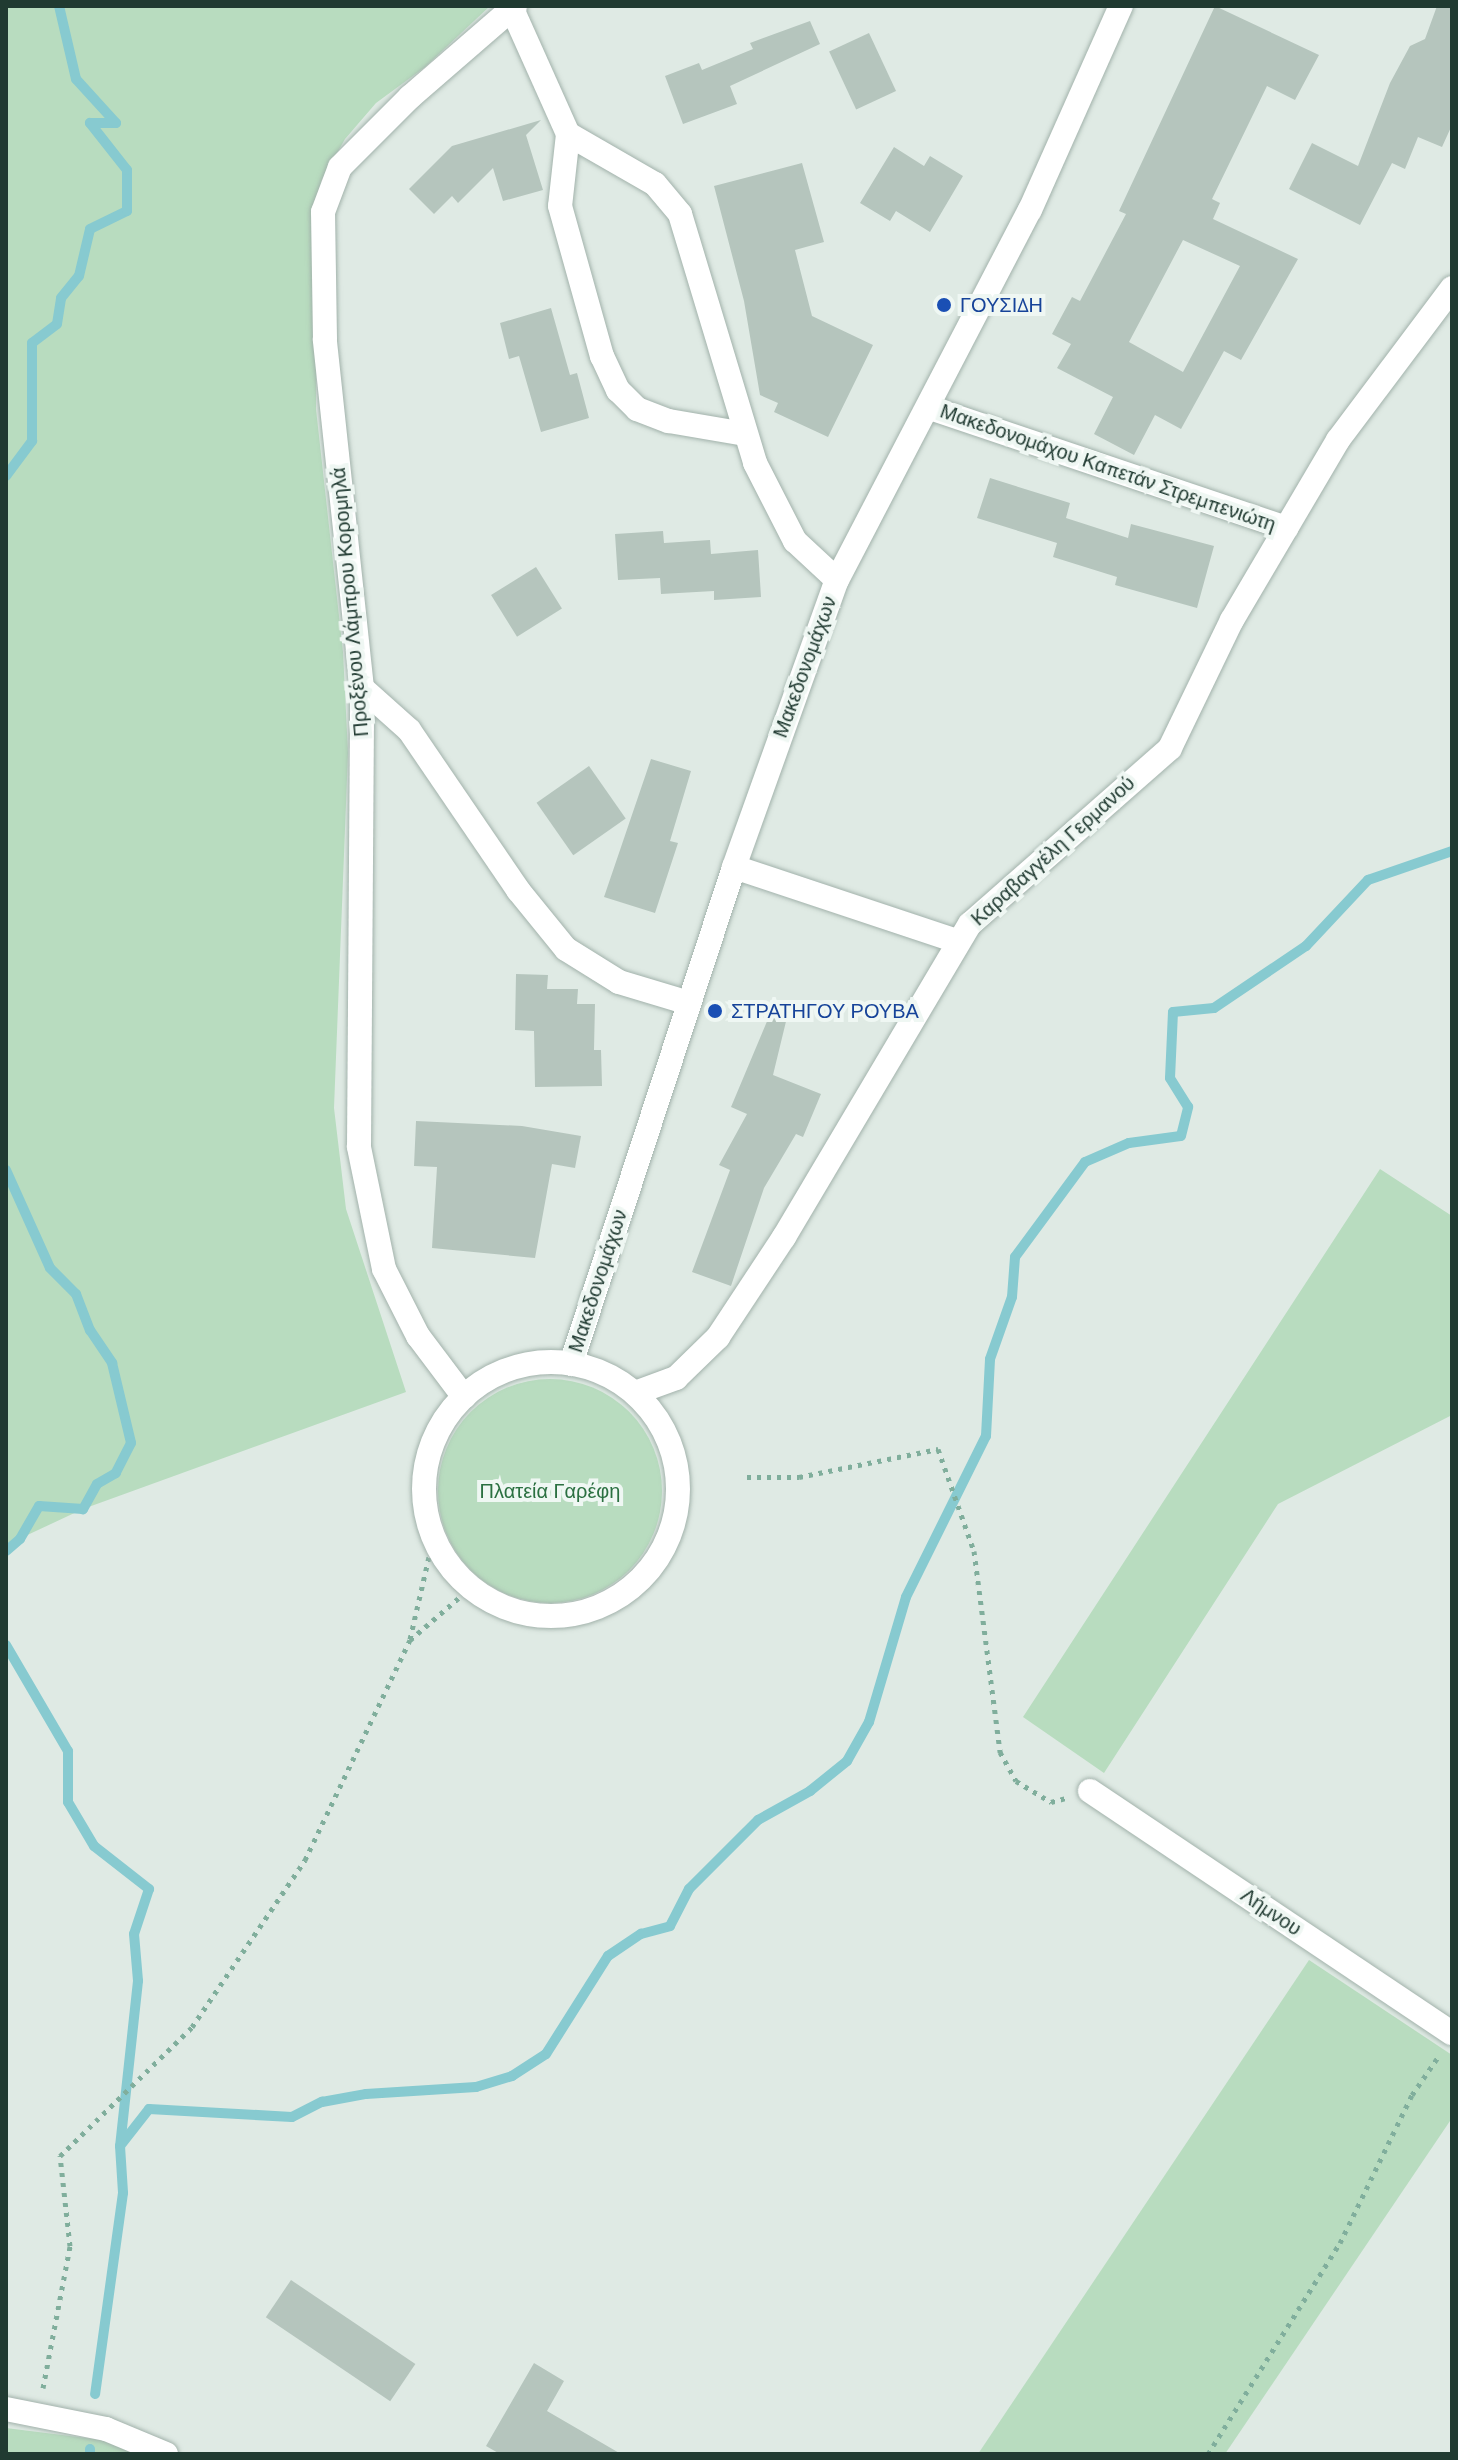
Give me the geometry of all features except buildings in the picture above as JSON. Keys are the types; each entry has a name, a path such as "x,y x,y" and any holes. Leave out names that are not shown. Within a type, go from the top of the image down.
{"street":[{"name":"Μακεδονομάχων","path":"571,1364 734,867 837,580 930,408 1030,210 1120,6"},
{"path":"514,8 568,134 560,206 602,356 618,390 637,409 669,421 745,434"},
{"name":"Προξένου Λάμπρου Κορομηλά","path":"464,1397 396,1297 374,1235 364,1181 355,1103 362,688 325,339 323,212 340,167 410,97 514,8"},
{"path":"568,134 655,184 680,214 745,434 787,529 808,556 837,580"},
{"name":"Καραβαγγέλη Γερμανού","path":"635,1393 676,1378 718,1337 806,1201 957,941 982,911 1170,748 1232,620 1338,440 1452,288"},
{"name":"Μακεδονομάχου Καπετάν Στρεμπενιώτη","path":"930,408 1286,528"},
{"path":"362,688 409,730 518,890 566,949 619,982 689,1003"},
{"path":"734,867 957,941"},
{"path":"571,1364 595,1369 635,1393 656,1416 678,1473 672,1533 658,1560 613,1601 585,1613 524,1614 470,1588 433,1539 424,1474 437,1432 464,1397 514,1368 571,1364"},
{"name":"Λήμνου","path":"1090,1791 1448,2041"},
{"path":"6,2409 38,2412 106,2429 166,2454"}],"path":[{"path":"747,1477 799,1477 938,1449 974,1551 1000,1752 1016,1781 1051,1802 1090,1791"},
{"path":"38,2412 70,2246 60,2156 192,2027 305,1860 410,1640 433,1539"},
{"path":"410,1640 470,1588"},
{"path":"1208,2454 1340,2243 1412,2095 1448,2041"}],"green space":[{"path":"6,6 490,6 425,67 376,103 345,139 321,181 316,224 316,409 343,652 348,753 334,1108 346,1209 406,1392 83,1509 6,1545"},
{"path":"1380,1169 1452,1216 1452,1415 1278,1504 1104,1773 1023,1717"},
{"name":"Πλατεία Γαρέφη","path":"550,1379 593,1387 629,1412 654,1448 662,1491 654,1534 629,1570 593,1595 550,1603 507,1595 471,1570 446,1534 438,1491 446,1448 471,1412 507,1387"},
{"path":"1309,1960 1452,2055 1452,2118 1225,2454 978,2454"},
{"path":"6,2428 110,2441 151,2454 6,2454"}],"waterway":[{"path":"6,476 32,441 32,343 57,324 61,298 79,276 90,229 127,211 127,170 90,123 116,123 76,79 59,6"},
{"path":"120,2146 149,2109 292,2117 322,2102 366,2094 476,2087 512,2076 546,2054 608,1956 641,1934 670,1926 689,1889 758,1820 810,1791 847,1761 869,1722 906,1597 986,1436 990,1359 1012,1297 1015,1257 1085,1162 1129,1143 1181,1136 1188,1107 1170,1078 1173,1012 1214,1008 1306,946 1368,880 1452,851"},
{"path":"6,1170 50,1268 76,1294 90,1330 112,1363 131,1443 116,1473 97,1484 83,1509 39,1506 20,1539 6,1551"},
{"path":"6,1645 68,1751 68,1802 94,1846 149,1889 134,1934 138,1981 120,2146 123,2193 95,2394"},
{"path":"90,2449 90,2454"}],"place":[{"name":"ΓΟΥΣΙΔΗ","path":"944,305"},
{"name":"ΣΤΡΑΤΗΓΟΥ ΡΟΥΒΑ","path":"715,1011"}]}
